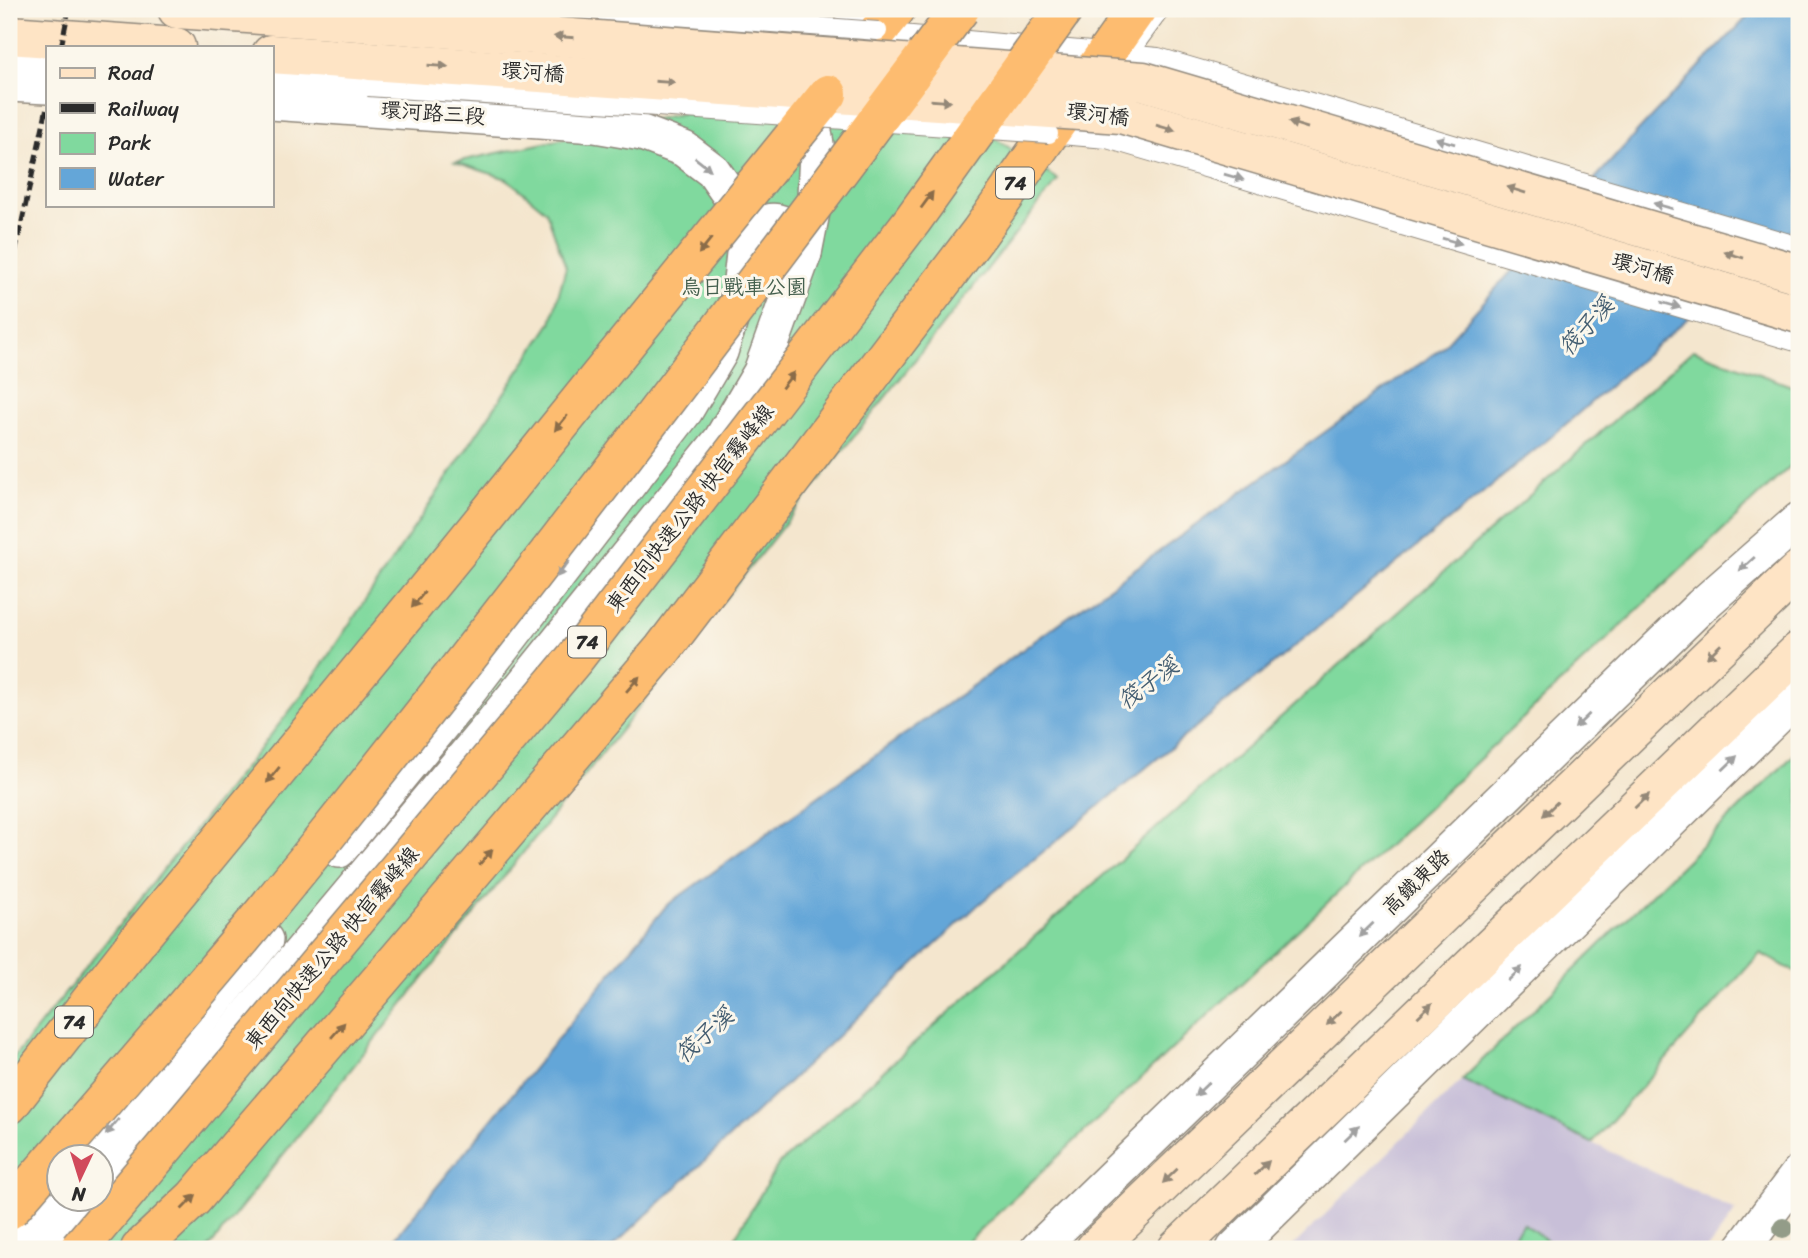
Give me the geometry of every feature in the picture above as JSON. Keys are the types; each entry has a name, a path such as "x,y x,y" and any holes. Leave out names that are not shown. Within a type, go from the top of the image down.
{"highway":[{"path":"9,1210 317,848 720,331 960,9"},
{"name":"東西向快速公路 快官霧峰線","path":"79,1249 576,657 912,221 1064,9"},
{"name":"74","path":"140,1249 194,1198 663,649 980,232 1058,122 1108,61 1137,9"},
{"name":"74","path":"9,1105 148,928 819,106 873,27"}],"street":[{"name":"環河橋","path":"177,9 373,23 873,27 1108,61 1143,80 1799,274"},
{"path":"595,125 605,9"},
{"path":"116,1173 491,725 721,440 761,372 804,253 815,197 817,151 809,99 779,48 744,15 728,9"},
{"path":"9,35 163,46"},
{"path":"273,54 369,74"},
{"name":"環河橋","path":"369,74 1058,122 1121,114 1799,314"},
{"path":"9,84 46,86"},
{"name":"環河路三段","path":"273,102 595,125 642,133 684,149 713,171 734,201 745,245"},
{"path":"100,1142 461,701 685,411 720,352 740,289 745,245 751,231 763,222 777,221 789,226 799,238 804,253"},
{"name":"高鐵東路","path":"1038,1249 1701,606 1799,520"},
{"name":"高鐵東路","path":"1095,1249 1799,570"},
{"path":"1177,1249 1799,651"},
{"path":"1234,1249 1799,695"},
{"path":"461,701 491,725"},
{"path":"1742,1249 1799,1173"},
{"path":"9,1248 46,1207"},
{"path":"50,1249 83,1212"}],"lane":[{"path":"580,9 835,28 873,27"},
{"path":"1108,61 1161,9"},
{"path":"835,28 873,27"},
{"path":"1108,61 1168,60 1799,246"},
{"path":"9,61 46,64"},
{"path":"273,80 369,74"},
{"path":"1058,122 1107,139 1799,343"}],"shaded area":[{"path":"1462,1080 1736,1211 1707,1249 1559,1249 1523,1223 1504,1249 1290,1249"}],"green space":[{"name":"烏日戰車公園","path":"890,69 1058,180 208,1249 9,1249 9,1064 300,698 551,323 566,267 546,211 507,179 455,162"},
{"path":"1693,350 1797,388 1799,458 960,1249 728,1249 778,1165"},
{"path":"1799,750 1799,974 1760,953 1592,1143 1462,1080"},
{"path":"1523,1223 1559,1249 1504,1249"}],"water":[{"name":"筏子溪","path":"1755,9 1799,9 1799,222 1551,437 978,905 610,1249 386,1249 666,906 1442,348 1640,129"}],"railway":[{"path":"61,46 69,9"},
{"path":"9,281 46,112"}]}
